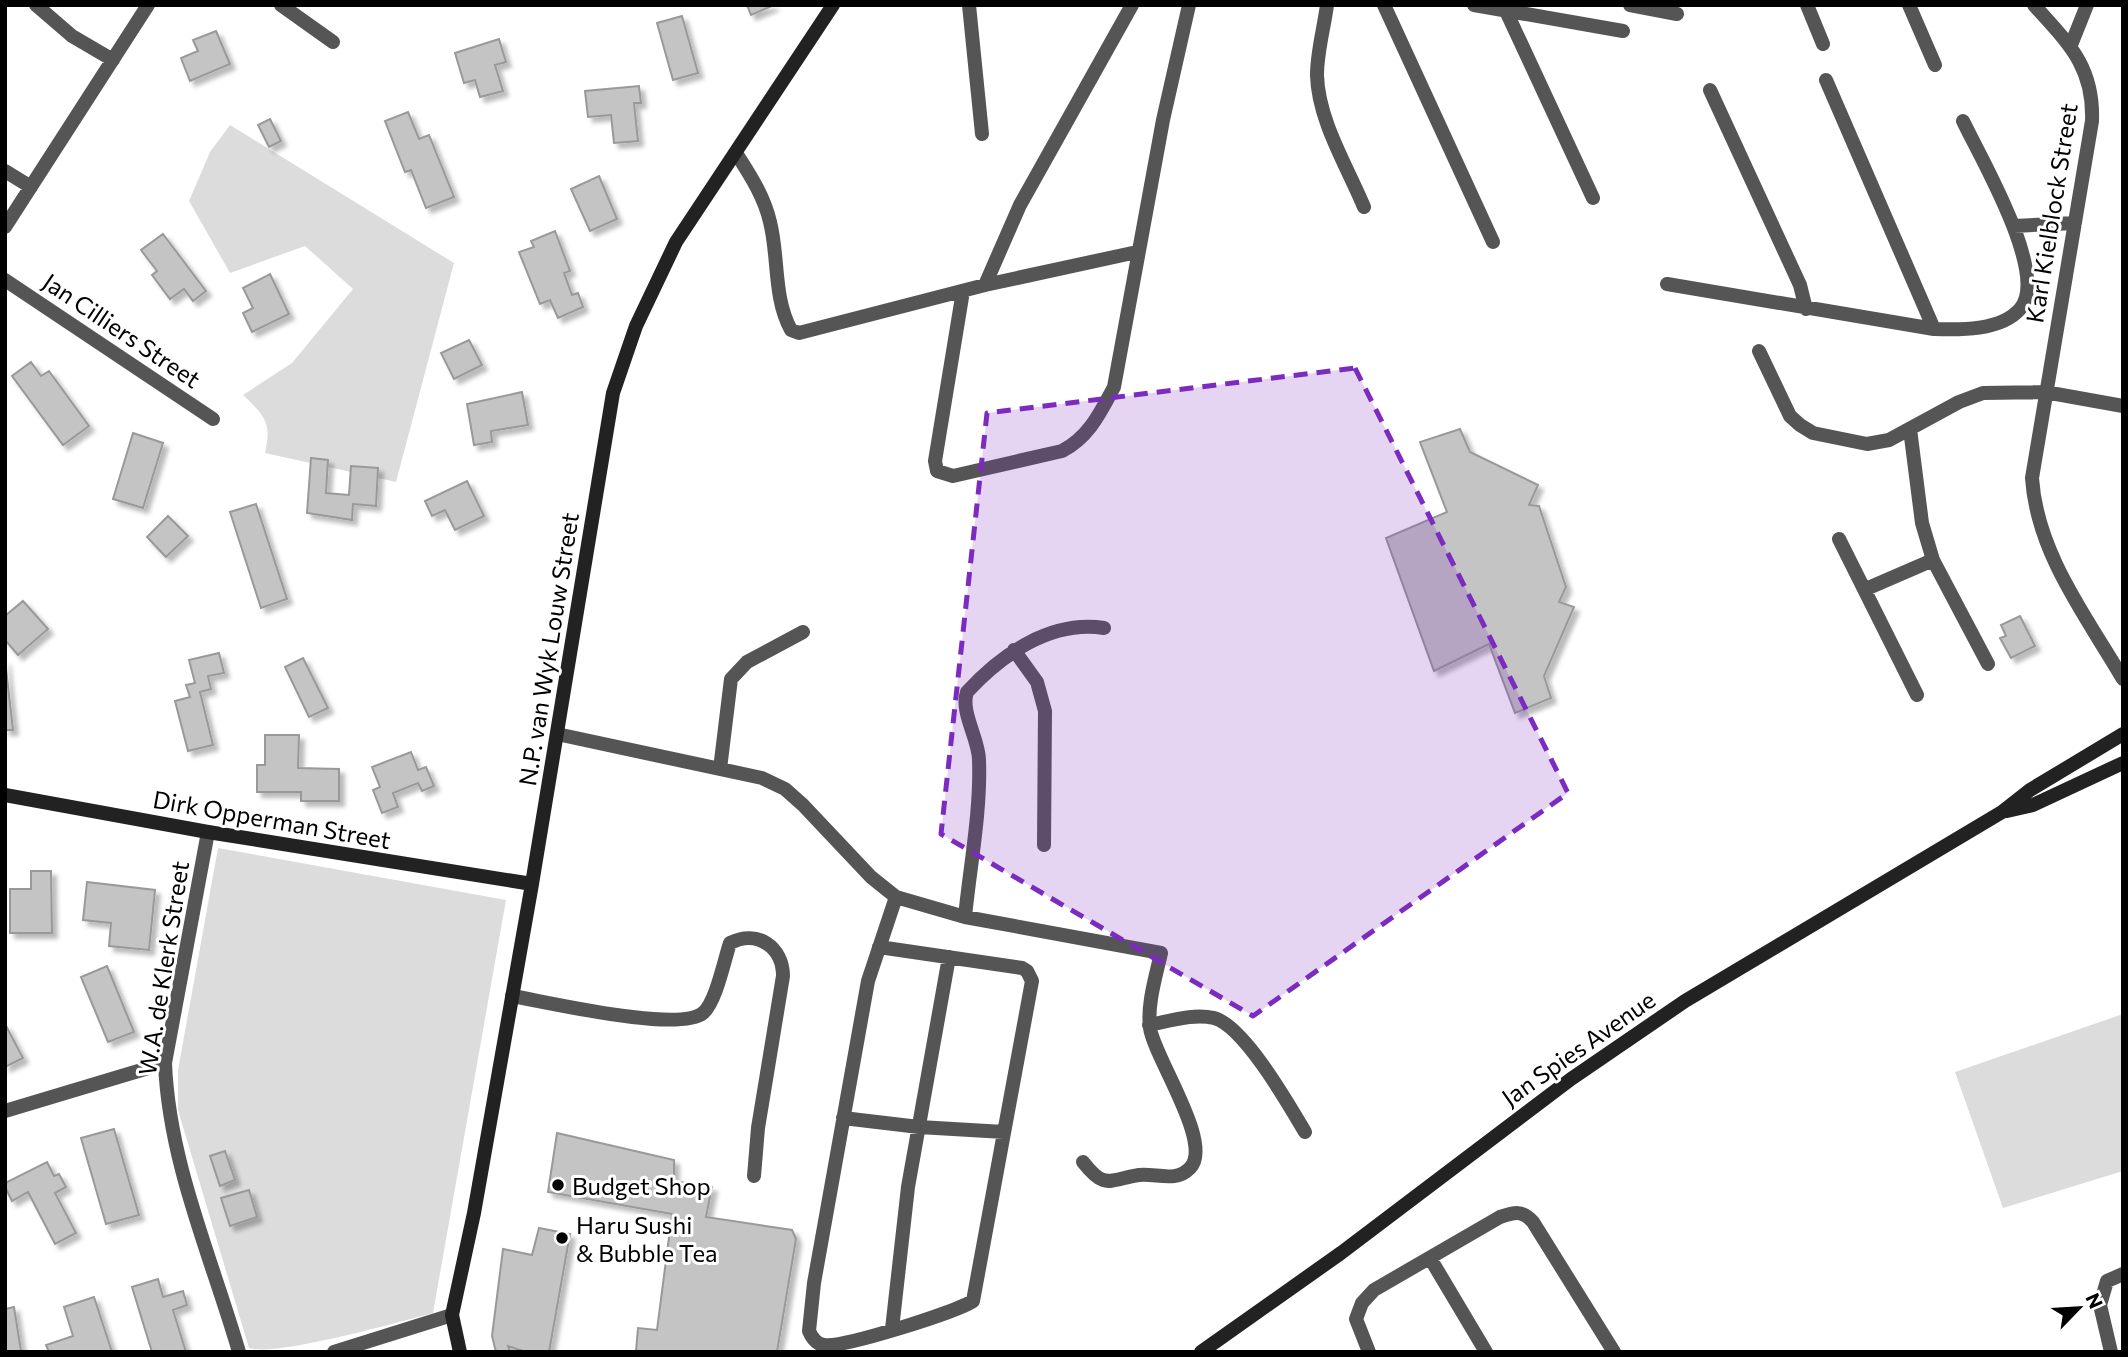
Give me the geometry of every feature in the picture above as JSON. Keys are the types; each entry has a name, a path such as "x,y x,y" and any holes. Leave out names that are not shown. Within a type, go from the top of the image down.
{"street":[{"path":"36,5 72,36 113,60"},
{"path":"5,227 148,5"},
{"path":"281,5 333,42"},
{"name":"N.P. van Wyk Louw Street","path":"460,1352 452,1315 474,1213 533,884 613,393 636,326 676,242 833,5"},
{"path":"969,5 982,134"},
{"path":"985,285 1020,205 1132,5"},
{"path":"963,291 935,461 937,471 950,476 1062,452 1093,426 1114,387 1137,252 1189,5"},
{"path":"1327,5 1317,73 1322,109 1364,207"},
{"path":"1384,5 1493,242"},
{"path":"1474,5 1623,31"},
{"path":"1630,5 1677,14"},
{"path":"1807,5 1823,44"},
{"path":"1909,5 1935,65"},
{"name":"Karl Kielblock Street","path":"2034,5 2071,45 2086,75 2093,98 2032,478 2038,523 2052,556 2123,678"},
{"path":"2071,45 2087,5"},
{"path":"1506,11 1592,198"},
{"path":"1826,80 1934,329"},
{"path":"1710,90 1800,285 1806,309"},
{"path":"1667,284 1934,329 1962,330 1986,325 2019,311 2025,303 2029,269 2014,226 1963,121"},
{"path":"736,153 764,200 771,223 781,304 791,330 810,331 985,285 1137,252"},
{"path":"5,171 31,187"},
{"path":"2014,226 2075,223"},
{"name":"Jan Cilliers Street","path":"5,280 213,419"},
{"path":"1759,351 1790,416 1813,433 1867,444 1889,440 1959,402 1983,393 2045,392 2123,406"},
{"path":"1910,429 1922,523 1933,560 1988,664"},
{"path":"1839,539 1917,695"},
{"path":"1866,589 1933,560"},
{"path":"965,917 979,766 977,739 964,699 976,682 1014,650 1051,632 1092,626 1104,628"},
{"path":"720,769 731,679 747,662 803,632"},
{"path":"1014,650 1031,671 1043,701 1044,845"},
{"path":"557,734 762,778 785,789 871,877 896,897 965,917 1161,953 1150,1025 1154,1045 1185,1105 1196,1155 1191,1168 1175,1177 1139,1175 1108,1182 1096,1178 1083,1162"},
{"name":"Jan Spies Avenue","path":"1211,1349 1571,1079 1685,1001 2002,812 2030,790 2123,734"},
{"name":"Jan Spies Avenue","path":"2002,812 2033,805 2123,763"},
{"name":"Dirk Opperman Street","path":"5,795 208,832 533,884"},
{"name":"W.A. de Klerk Street","path":"208,832 165,1063 166,1102 178,1162 239,1352"},
{"path":"879,947 1022,968 1031,976 973,1301 892,1329 825,1346 817,1343 809,1331 814,1283 868,981 879,947 896,897"},
{"path":"512,996 666,1022 692,1018 710,1005 730,943 748,938 771,945 782,960 783,976 758,1128 754,1176"},
{"path":"892,1329 908,1187 949,957"},
{"path":"1150,1025 1201,1016 1218,1019 1270,1073 1305,1132"},
{"path":"5,1111 165,1063"},
{"path":"843,1118 919,1128 1004,1132"},
{"path":"1369,1352 1356,1319 1362,1303 1374,1290 1500,1217 1525,1213 1614,1352"},
{"path":"1430,1258 1486,1352"},
{"path":"2110,1352 2100,1305 2108,1281 2123,1274"},
{"path":"334,1352 452,1315"}],"highlighted area":[{"path":"1355,368 1568,793 1253,1016 941,834 987,413"}],"shaded area":[{"path":"230,125 454,263 396,482 265,453 268,434 265,421 243,395 292,363 353,289 305,246 230,273 189,201 210,152"},
{"path":"218,848 506,900 433,1313 284,1348 249,1348 178,1110 178,1070"},
{"path":"2123,1014 2123,1171 2003,1208 1955,1072"}],"building":[{"path":"747,5 774,5 751,15"},
{"path":"682,16 698,73 673,80 657,23"},
{"path":"216,31 230,64 190,81 181,58 198,51 193,40"},
{"path":"499,39 506,62 495,65 503,91 480,97 475,80 464,83 455,53"},
{"path":"639,86 641,103 634,103 638,141 614,143 611,115 588,117 585,91"},
{"path":"408,112 419,139 429,135 454,197 426,208 411,170 405,172 385,121"},
{"path":"270,119 281,141 269,147 258,125"},
{"path":"599,176 617,219 590,231 571,189"},
{"path":"555,231 570,271 564,273 572,295 578,293 583,307 558,318 550,300 540,304 519,252 534,247 531,241"},
{"path":"163,234 206,291 193,301 184,289 170,299 152,275 157,271 141,250"},
{"path":"270,274 289,314 252,332 243,313 253,308 243,288"},
{"path":"469,340 482,365 454,379 441,353"},
{"path":"31,362 41,376 49,371 89,426 63,445 12,376"},
{"path":"522,392 528,425 491,431 492,442 474,445 467,404"},
{"path":"1460,429 1470,452 1538,485 1529,505 1539,506 1566,587 1559,602 1574,607 1544,676 1551,698 1515,713 1489,644 1434,671 1386,538 1447,512 1420,442"},
{"path":"133,433 163,443 143,508 113,499"},
{"path":"311,458 328,460 326,493 349,495 351,466 378,468 376,506 353,504 352,520 307,513"},
{"path":"467,481 484,516 455,530 445,510 432,516 425,501"},
{"path":"256,504 287,599 261,608 230,512"},
{"path":"168,516 188,536 166,557 147,537"},
{"path":"23,601 48,629 18,655 5,640 5,616"},
{"path":"2020,616 2035,646 2011,658 2000,638 2006,636 2001,625"},
{"path":"219,653 224,673 208,676 211,689 200,692 213,745 188,751 175,701 190,697 186,685 195,683 189,660"},
{"path":"303,658 328,708 309,717 285,667"},
{"path":"5,660 13,730 5,730"},
{"path":"265,735 299,735 298,768 339,769 339,801 301,801 301,792 257,792 257,765 265,765"},
{"path":"411,752 418,770 426,767 434,786 422,791 418,783 393,793 398,807 382,813 373,790 380,787 372,767"},
{"path":"31,871 51,871 52,933 10,933 10,889 31,889"},
{"path":"87,882 155,890 149,950 109,946 111,923 83,920"},
{"path":"107,966 134,1032 108,1042 81,977"},
{"path":"5,1024 23,1058 5,1067"},
{"path":"114,1129 139,1215 106,1224 81,1138"},
{"path":"557,1133 674,1160 674,1181 712,1187 706,1217 792,1230 796,1239 777,1352 636,1351 638,1328 657,1330 672,1214 548,1192"},
{"path":"225,1151 235,1180 220,1186 210,1156"},
{"path":"47,1162 54,1176 59,1174 66,1187 55,1193 76,1233 55,1244 28,1192 12,1201 5,1187 5,1183"},
{"path":"249,1190 257,1217 230,1226 221,1198"},
{"path":"539,1228 570,1234 549,1352 526,1352 508,1346 510,1352 496,1352 492,1336 503,1249 532,1255"},
{"path":"158,1279 163,1297 183,1291 187,1305 173,1310 186,1352 152,1352 132,1287"},
{"path":"94,1297 112,1352 49,1352 46,1345 73,1336 64,1307"},
{"path":"14,1307 21,1351 5,1352 5,1309"}],"place":[{"name":"Budget Shop","path":"558,1185"},
{"name":"Haru Sushi & Bubble Tea","path":"562,1238"}]}
